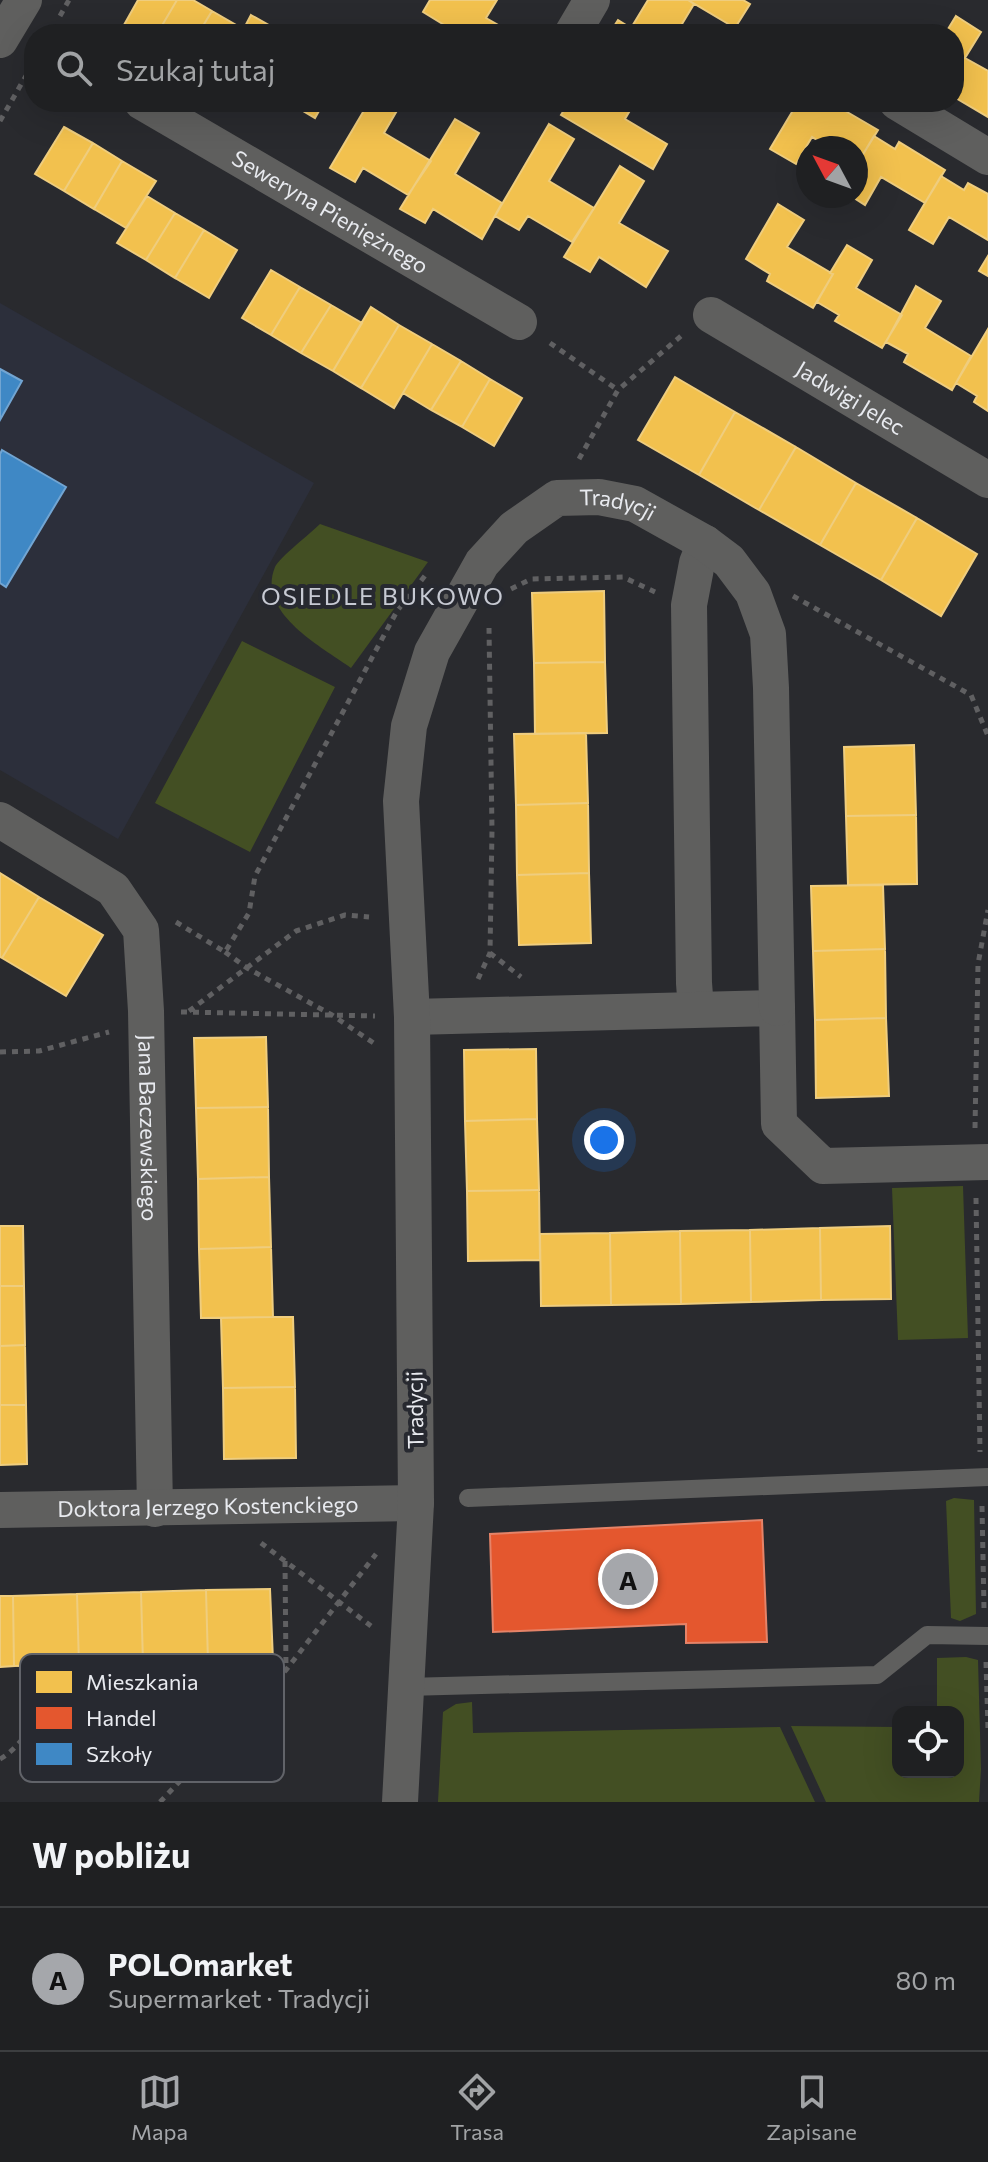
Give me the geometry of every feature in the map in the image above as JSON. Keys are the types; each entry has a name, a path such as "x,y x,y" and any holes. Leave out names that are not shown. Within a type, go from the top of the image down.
{"street":[{"path":"578,24 592,0"},
{"name":"Seweryna Pieniężnego","path":"159,112 519,322"},
{"path":"914,112 988,157"},
{"name":"Jadwigi Jelec","path":"711,315 988,480"},
{"name":"Tradycji","path":"400,1802 416,1503 412,1017 401,801 409,726 432,652 482,563 514,528 557,498 599,497 635,504 705,543 729,561 753,593 768,634 779,1124 823,1166 982,1162"},
{"path":"696,1009 689,605 697,563 705,543"},
{"name":"Jana Baczewskiego","path":"0,820 113,889 141,930 146,1022 155,1509"},
{"path":"412,1017 777,1008"},
{"name":"Doktora Jerzego Kostenckiego","path":"0,1510 416,1503"}],"lane":[{"path":"468,1498 984,1477"},
{"path":"406,1687 877,1675 927,1635 987,1636"}],"path":[{"path":"0,121 24,79"},
{"path":"557,498 618,390 697,322 711,315"},
{"path":"519,322 618,390"},
{"path":"225,952 249,913 255,876 397,611 428,572"},
{"path":"506,592 531,579 623,577 689,605"},
{"path":"461,1015 490,953 489,625 468,586"},
{"path":"783,591 971,695 988,736"},
{"path":"126,909 162,914 247,968 332,1015 412,1070"},
{"path":"988,910 978,964 988,1729"},
{"path":"188,1012 296,931 345,915 407,921"},
{"path":"0,1052 39,1051 188,1012 412,1017"},
{"path":"254,1538 376,1629"},
{"path":"286,1670 377,1552"},
{"path":"285,1561 286,1670"},
{"path":"0,1759 20,1744"},
{"path":"160,1802 179,1782"}],"shaded area":[{"path":"0,303 314,483 118,839 0,770"}],"green space":[{"path":"320,524 428,562 351,668 295,627 275,599 272,584 275,567"},
{"path":"242,641 335,687 250,852 155,803"},
{"path":"963,1186 968,1338 898,1340 892,1188"},
{"path":"954,1498 974,1500 976,1614 960,1621 951,1618 946,1501"},
{"path":"966,1657 978,1660 979,1802 826,1802 791,1726 892,1727 892,1778 964,1778 964,1706 937,1706 937,1658"},
{"path":"472,1702 473,1733 780,1727 815,1802 438,1802 443,1712 456,1704"}],"building: Mieszkania":[{"path":"138,0 177,0 163,24 125,24"},
{"path":"177,0 193,0 212,11 204,24 163,24"},
{"path":"430,0 497,0 486,18 496,24 443,24 423,12"},
{"path":"648,0 688,0 694,4 682,24 633,24"},
{"path":"688,0 743,0 750,4 738,24 728,24"},
{"path":"212,11 234,24 204,24"},
{"path":"251,15 267,24 246,24"},
{"path":"956,16 981,32 965,58 988,71 988,117 964,103 964,24 951,24"},
{"path":"305,112 318,112 315,118"},
{"path":"363,112 396,112 384,133 431,161 408,195 363,168 355,182 330,168"},
{"path":"563,112 629,112 625,119 667,144 653,169 561,115"},
{"path":"792,112 847,112 878,130 868,146 868,136 796,136 796,164 770,149"},
{"path":"455,119 479,133 455,174 502,203 482,239 433,209 425,223 400,209"},
{"path":"549,124 574,139 549,181 594,208 572,242 528,216 519,230 495,216"},
{"path":"64,127 93,143 64,191 35,174"},
{"path":"874,136 895,149 899,142 945,170 925,203 881,177 868,200 868,146"},
{"path":"93,143 122,161 94,209 64,191"},
{"path":"122,161 156,181 126,228 94,209"},
{"path":"620,166 644,181 619,223 668,251 646,287 599,257 590,272 564,257"},
{"path":"941,176 964,190 968,183 988,194 988,240 949,217 933,244 909,230"},
{"path":"147,196 175,213 146,260 117,243"},
{"path":"778,204 804,220 787,247 833,274 813,308 767,281 770,274 746,259"},
{"path":"175,213 204,230 175,278 146,260"},
{"path":"204,230 237,250 209,298 175,278"},
{"path":"847,245 872,260 856,288 902,315 882,348 835,321 839,315 817,302"},
{"path":"988,256 988,276 979,271"},
{"path":"271,270 300,287 271,335 242,318"},
{"path":"916,286 941,301 925,328 971,356 952,390 904,362 908,354 886,342"},
{"path":"300,287 331,305 301,353 271,335"},
{"path":"331,305 362,323 333,371 301,353"},
{"path":"371,307 399,325 361,388 333,371"},
{"path":"399,325 432,344 394,408 361,388"},
{"path":"988,329 988,411 974,402 977,396 956,383"},
{"path":"432,344 461,361 431,410 403,393"},
{"path":"461,361 490,379 462,427 431,410"},
{"path":"675,377 735,412 699,475 638,440"},
{"path":"490,379 522,398 494,446 462,427"},
{"path":"735,412 796,447 759,510 699,475"},
{"path":"796,447 856,483 820,545 759,510"},
{"path":"856,483 917,518 881,580 820,545"},
{"path":"917,518 977,554 941,616 881,580"},
{"path":"604,591 605,662 534,663 532,593"},
{"path":"605,662 607,733 535,734 534,663"},
{"path":"586,733 588,803 516,805 514,734"},
{"path":"914,745 916,815 846,816 844,747"},
{"path":"588,803 589,873 517,875 516,805"},
{"path":"916,815 917,884 848,885 846,816"},
{"path":"0,873 39,897 2,958 0,957"},
{"path":"589,873 591,943 519,945 517,875"},
{"path":"883,885 885,949 813,951 811,886"},
{"path":"39,897 103,935 66,996 2,958"},
{"path":"885,949 886,1018 815,1020 813,951"},
{"path":"886,1018 889,1096 816,1098 815,1020"},
{"path":"266,1037 268,1107 196,1108 194,1038"},
{"path":"536,1049 537,1119 465,1121 464,1050"},
{"path":"268,1107 269,1177 198,1179 196,1108"},
{"path":"537,1119 539,1190 467,1191 465,1121"},
{"path":"269,1177 271,1247 199,1249 198,1179"},
{"path":"539,1190 540,1260 468,1261 467,1191"},
{"path":"0,1226 23,1226 24,1286 0,1286"},
{"path":"890,1226 891,1299 821,1300 820,1228"},
{"path":"820,1228 821,1300 751,1302 750,1230"},
{"path":"750,1230 751,1302 681,1304 680,1231"},
{"path":"680,1231 681,1304 611,1305 610,1233"},
{"path":"610,1233 611,1305 541,1306 540,1234"},
{"path":"271,1247 273,1317 201,1318 199,1249"},
{"path":"0,1286 24,1286 25,1345 0,1346"},
{"path":"293,1317 295,1387 223,1388 221,1318"},
{"path":"25,1345 26,1405 0,1405 0,1346"},
{"path":"295,1387 296,1458 224,1459 223,1388"},
{"path":"0,1405 26,1405 27,1464 0,1465"},
{"path":"270,1589 273,1654 208,1654 206,1590"},
{"path":"206,1590 208,1654 143,1654 141,1592"},
{"path":"141,1592 143,1654 79,1654 77,1594"},
{"path":"77,1594 79,1654 20,1654 20,1666 14,1666 13,1596"},
{"path":"0,1596 13,1596 14,1666 0,1667"}],"building: Handel":[{"path":"762,1520 767,1642 686,1643 686,1624 493,1632 490,1534"}],"building: Szkoły":[{"path":"0,369 22,381 0,420"},
{"path":"2,450 66,487 6,587 0,583"}],"place":[{"name":"POLOmarket","path":"628,1579"}],"district":[{"name":"OSIEDLE BUKOWO","path":"383,597"}]}
